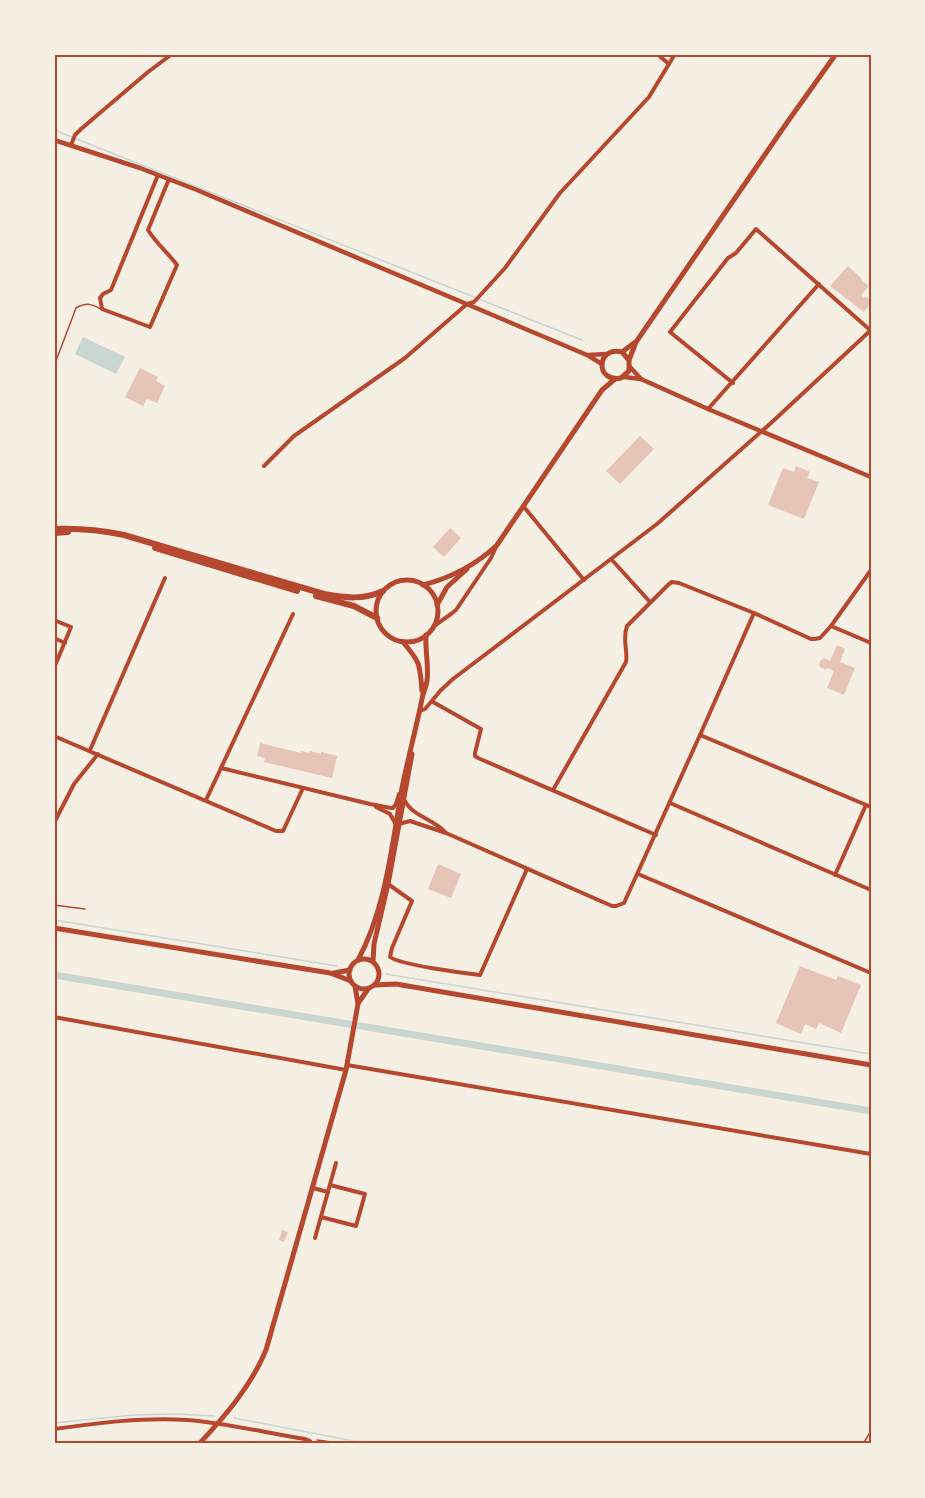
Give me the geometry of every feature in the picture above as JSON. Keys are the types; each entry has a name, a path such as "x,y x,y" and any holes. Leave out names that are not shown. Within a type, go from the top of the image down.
{"highway":[{"path":"54,529 76,528 124,535 324,594 362,598 374,596 383,591"},
{"path":"54,533 88,533 124,539 274,585 347,604 377,618"}],"main road":[{"path":"423,585 438,581 475,562 497,545 602,390 629,371 629,360 636,342 836,54"},
{"path":"622,352 636,342"},
{"path":"615,379 606,375 603,370 603,358 614,351 622,352 629,360"},
{"path":"602,390 606,375"},
{"path":"437,605 447,587 475,562"},
{"path":"399,581 414,581 423,585 432,593 437,605 434,626 426,635 413,642 394,639 381,627 377,618 377,604 383,591 399,581"},
{"path":"426,635 427,677 404,799 381,901 367,942 350,970 351,981 355,986 368,989 375,985 396,984 871,1065"},
{"path":"403,642 418,662 423,695"},
{"path":"373,961 374,944 388,884 408,756 413,743"},
{"path":"54,928 330,973 351,981"},
{"path":"358,960 373,961 378,966 380,975 375,985"},
{"path":"330,973 350,970"},
{"path":"380,975 396,984"},
{"path":"200,1444 250,1382 266,1350 346,1068 358,1006 355,986"},
{"path":"358,1006 368,989"}],"street":[{"path":"72,143 75,135 172,54"},
{"path":"657,54 669,64"},
{"path":"264,466 294,436 405,358 467,303 474,302 482,294 505,268 560,193 649,98 675,54"},
{"path":"54,140 72,143 169,179 467,303 587,355 602,364"},
{"path":"158,175 111,290 100,298 102,309 150,327 177,265 148,230 169,179"},
{"path":"420,711 433,702 441,690 453,679 657,524 780,415 871,330 756,229 736,253 728,258 670,332 733,383"},
{"path":"708,409 819,284"},
{"path":"587,355 606,354"},
{"path":"630,367 641,378"},
{"path":"624,376 641,378 708,409 871,477"},
{"path":"524,507 584,580"},
{"path":"434,626 456,610 491,558 497,545"},
{"path":"612,560 650,602"},
{"path":"553,790 626,662 624,636 627,626 669,584 675,582 814,639 823,636 871,570"},
{"path":"90,750 165,578"},
{"path":"370,804 390,814 398,824 410,821 446,833 614,906 621,905 626,901 754,613"},
{"path":"206,801 293,614"},
{"path":"54,620 71,627 54,668"},
{"path":"831,626 871,643"},
{"path":"54,638 65,643"},
{"path":"433,702 481,729 475,753 478,758 656,835"},
{"path":"700,735 869,806 835,875"},
{"path":"54,736 276,831 283,831 303,788"},
{"path":"54,823 74,784 98,754"},
{"path":"221,768 391,808 394,807 404,779"},
{"path":"404,799 412,810 436,824 446,833"},
{"path":"670,803 871,890"},
{"path":"388,884 412,900 390,954 392,959 480,975 527,869"},
{"path":"638,874 871,973"},
{"path":"54,1017 346,1068 871,1154"},
{"path":"315,1238 336,1163"},
{"path":"321,1217 356,1226 364,1194 330,1185"},
{"path":"313,1188 328,1192"},
{"path":"54,1429 153,1419 188,1420 311,1442"}],"lane":[{"path":"54,366 76,308 84,304 102,309"},
{"path":"54,905 85,909"}],"path":[{"path":"863,1444 871,1431"},
{"path":"311,1442 318,1440 346,1444"}],"shaded area":[{"path":"83,337 125,357 116,374 75,354"}],"building":[{"path":"848,266 869,286 861,295 871,301 864,312 830,286"},
{"path":"140,368 158,377 156,381 165,386 157,403 147,399 143,406 125,397"},
{"path":"640,436 654,449 620,484 606,471"},
{"path":"796,466 810,472 807,478 819,482 804,519 768,505 783,468 794,472"},
{"path":"450,528 461,538 444,557 433,547"},
{"path":"837,645 845,649 840,662 855,668 844,695 827,688 834,671 827,668 826,670 819,664 824,658 830,661"},
{"path":"260,743 301,753 301,751 309,753 310,751 337,756 332,778 264,762 265,758 257,756"},
{"path":"438,864 461,874 451,898 428,889"},
{"path":"800,966 836,980 838,976 861,985 841,1033 819,1023 816,1029 805,1024 801,1034 776,1023"},
{"path":"282,1230 288,1232 284,1242 279,1240"}],"waterway":[{"path":"54,130 582,340"},
{"path":"54,920 337,966"},
{"path":"386,974 871,1054"},
{"path":"54,975 871,1111"},
{"path":"54,1423 134,1415 214,1416"},
{"path":"234,1418 369,1444"}]}
